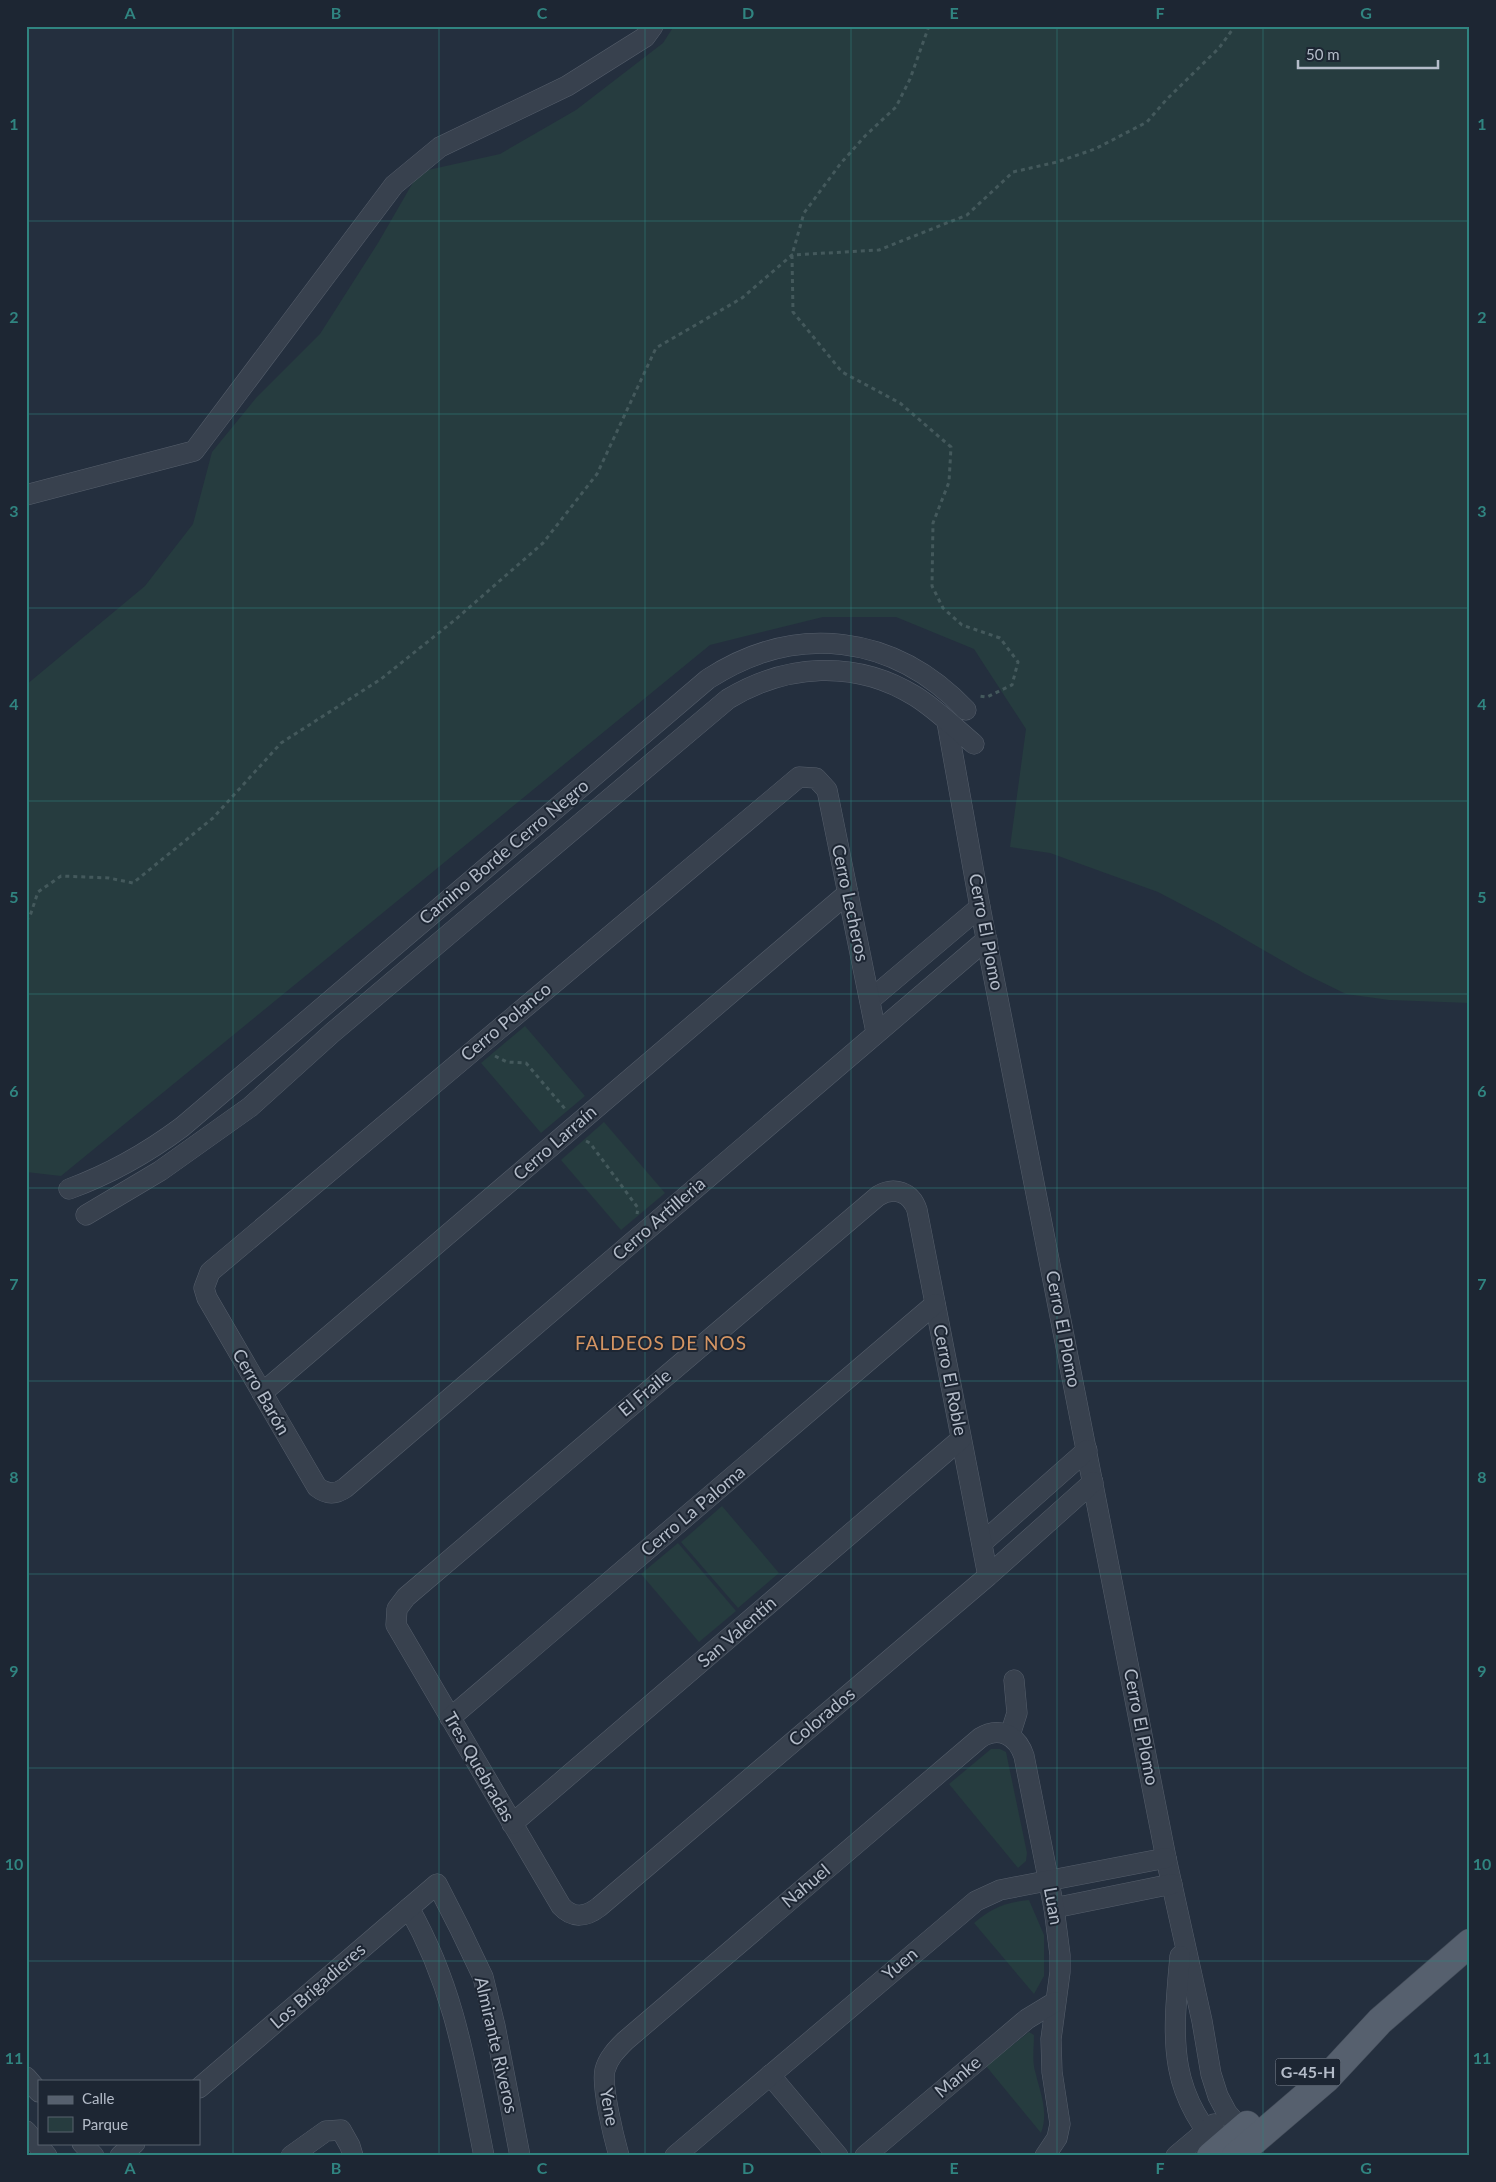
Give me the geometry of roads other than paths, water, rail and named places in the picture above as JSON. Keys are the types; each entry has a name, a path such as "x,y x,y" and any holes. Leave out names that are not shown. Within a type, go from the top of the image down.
{"main road":[{"name":"G-45-H","path":"1227,2141 1311,2070 1458,1964 1470,1943"}],"street":[{"path":"26,495 194,451 394,185 440,147 567,86 645,37 653,26"},
{"name":"Camino Borde Cerro Negro","path":"960,703 922,672 904,662 887,655 849,645 815,643 786,646 765,651 726,668 708,679 594,774 182,1127 135,1159 77,1186 91,1212 190,1151 250,1107 332,1033 480,908 728,700 745,689 782,675 822,669 842,670 880,679 916,696 974,744"},
{"name":"Cerro El Plomo","path":"946,722 980,907 1166,1858 1202,2022 1211,2074 1218,2096 1227,2141"},
{"name":"Cerro Polanco","path":"205,1282 214,1268 793,780 805,776 816,778"},
{"name":"Cerro Lecheros","path":"816,778 823,784 828,796 876,1032"},
{"name":"Cerro Larraín","path":"262,1394 848,893"},
{"path":"870,1000 980,907"},
{"name":"Cerro Artilleria","path":"329,1493 340,1492 345,1488 987,939"},
{"name":"El Fraile","path":"397,1609 406,1597 878,1196 885,1192 900,1192"},
{"name":"Cerro El Roble","path":"900,1192 906,1194 915,1204 988,1576"},
{"name":"Cerro Barón","path":"205,1282 207,1298 312,1482 329,1493"},
{"name":"Cerro La Paloma","path":"450,1718 935,1304"},
{"name":"San Valentín","path":"512,1824 961,1440"},
{"path":"982,1543 1087,1450"},
{"name":"Colorados","path":"577,1916 590,1914 599,1907 988,1576 1093,1482"},
{"path":"1062,1510 1087,1513 1100,1519"},
{"name":"Tres Quebradas","path":"397,1609 396,1625 399,1633 561,1906 577,1916"},
{"path":"1010,1735 1017,1712 1014,1680"},
{"name":"Nahuel","path":"610,2058 625,2041 980,1738 995,1732 1010,1735"},
{"name":"Luan","path":"1010,1735 1020,1746 1024,1756 1054,1908 1061,1965 1054,2002 1051,2056 1060,2124 1057,2138 1045,2156"},
{"name":"Yuen","path":"675,2156 976,1901 1000,1890 1166,1858"},
{"name":"Los Brigadieres","path":"200,2087 436,1884"},
{"name":"Almirante Riveros","path":"436,1884 465,1937 483,1977 496,2026 520,2156"},
{"path":"1054,1908 1172,1884"},
{"name":"Almirante Riveros","path":"409,1908 437,1962 455,2014 484,2156"},
{"name":"Cerro El Plomo","path":"1182,1936 1175,2011 1175,2050 1185,2093 1194,2114 1227,2141"},
{"name":"Manke","path":"865,2156 1027,2019 1054,2002"},
{"name":"Yene","path":"610,2058 605,2069 604,2084 619,2156"},
{"path":"770,2075 838,2156"},
{"path":"291,2156 326,2131 341,2130 350,2146 352,2156"},
{"path":"26,2131 47,2156"},
{"path":"1176,2156 1227,2141"},
{"path":"83,2144 94,2156"},
{"path":"120,2156 134,2144"}],"district":[{"name":"FALDEOS DE NOS","path":"661,1343"}]}
